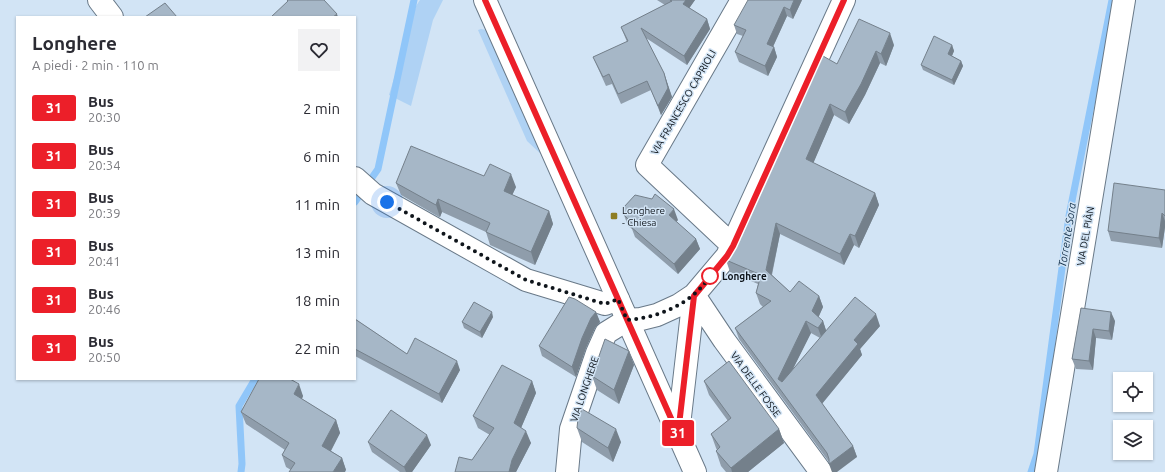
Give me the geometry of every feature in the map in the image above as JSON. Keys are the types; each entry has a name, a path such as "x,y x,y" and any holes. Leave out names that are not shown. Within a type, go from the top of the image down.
{"street":[{"path":"99,0 111,16"},
{"path":"485,0 695,472"},
{"name":"VIA FRANCESCO CAPRIOLI","path":"733,246 647,165 742,0"},
{"path":"627,320 642,319 657,315 694,296 727,256 733,246 844,0"},
{"name":"VIA DEL PIÀN","path":"1046,472 1124,0"},
{"path":"356,179 373,194 526,280 605,304 618,299"},
{"path":"678,434 694,296"},
{"name":"VIA DELLE FOSSE","path":"694,296 724,340 820,472"},
{"name":"VIA LONGHERE","path":"567,472 571,429 597,353 606,333 627,320"}],"shaded area":[{"path":"420,0 443,0 433,20 411,106 389,95 416,6"},
{"path":"478,30 487,30 543,156 527,141"}],"building":[{"path":"287,0 324,0 337,14 334,16 272,16 288,1"},
{"path":"670,0 686,0 683,4 707,19 684,56 641,28 664,73 668,88 658,106 647,81 618,94 609,74 603,77 593,57 628,41 621,27 672,1"},
{"path":"748,0 794,0 790,10 784,7 767,44 774,47 765,66 735,52 746,30 734,25"},
{"path":"165,3 176,16 146,16"},
{"path":"859,19 890,33 881,54 876,51 861,84 845,112 830,104 806,159 875,193 855,236 850,234 840,254 776,223 766,270 790,292 799,281 819,296 812,311 823,321 818,328 806,321 778,379 782,382 855,297 876,314 854,340 858,344 816,395 853,446 829,464 827,453 735,328 771,301 756,293 761,275 726,260 741,238 741,235 823,56 837,64"},
{"path":"934,36 952,45 948,54 961,61 952,80 921,65"},
{"path":"411,146 484,176 490,164 511,174 504,191 549,211 531,252 486,232 490,223 438,199 436,205 396,183"},
{"path":"1114,183 1165,190 1165,216 1162,213 1159,238 1108,231"},
{"path":"655,194 674,209 669,215 696,239 674,264 631,227 633,224 624,215 624,207 635,195 652,199"},
{"path":"569,297 596,312 591,318 582,338 572,367 539,346"},
{"path":"474,302 492,312 480,332 462,322"},
{"path":"1081,308 1111,312 1109,331 1093,329 1089,361 1072,359"},
{"path":"356,320 407,354 415,338 457,361 439,394 356,350"},
{"path":"605,339 629,351 614,390 592,376"},
{"path":"729,361 779,429 731,468 716,451 720,447 711,434 731,418 704,381"},
{"path":"502,365 532,381 514,423 526,431 512,460 509,472 455,472 459,457 472,460 494,428 473,416"},
{"path":"258,380 292,380 299,384 294,394 336,420 322,446 342,458 333,472 289,472 295,463 282,455 289,443 241,412"},
{"path":"582,409 616,429 608,448 577,428 578,418"},
{"path":"391,410 427,435 404,467 368,442"}],"waterway":[{"path":"356,201 378,169 414,0"},
{"name":"Torrente Sora","path":"1031,472 1037,454 1069,216 1112,0"},
{"path":"241,472 242,464 239,406 254,380"}],"bus line":[{"name":"31","path":"485,0 678,434 694,296 727,256 733,246 844,0"}],"place":[{"name":"Longhere - Chiesa","path":"614,216"},
{"name":"Longhere","path":"710,276"}],"route":[{"path":"387,202 526,280 605,304 618,299 627,320 642,319 657,315 679,305 694,296 710,276"}]}
